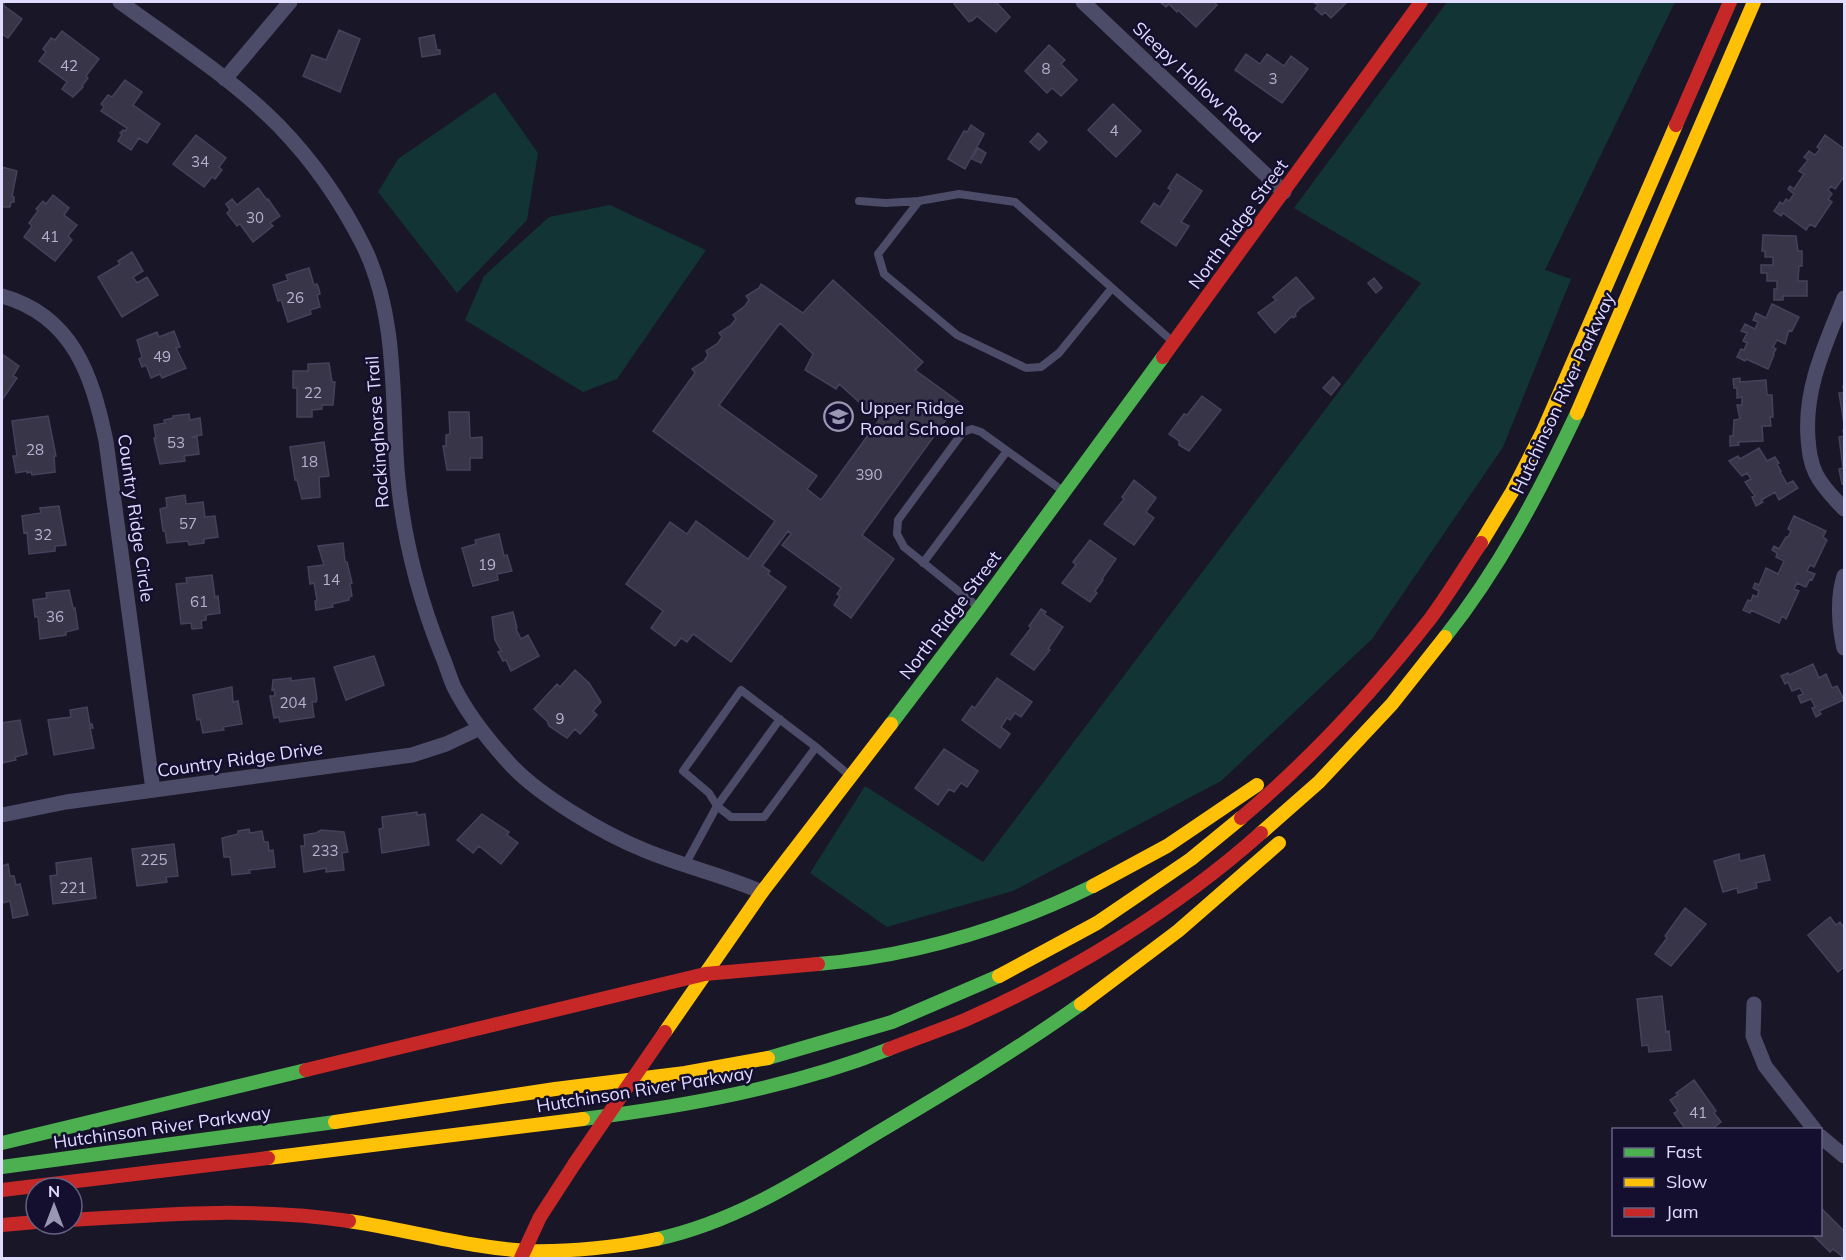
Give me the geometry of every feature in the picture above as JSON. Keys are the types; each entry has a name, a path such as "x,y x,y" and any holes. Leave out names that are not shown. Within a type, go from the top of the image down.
{"main road":[{"name":"North Ridge Street","path":"522,1255 544,1210 575,1163 762,892 979,608 1284,192 1420,2"},
{"name":"Hutchinson River Parkway","path":"2,1167 719,1068 816,1046 939,1003 1028,962 1087,931 1142,896 1221,837 1294,773 1363,703 1444,600 1498,517 1544,430 1730,2"},
{"name":"Hutchinson River Parkway","path":"2,1190 673,1107 737,1094 802,1078 864,1059 929,1035 1016,996 1093,954 1166,906 1236,855 1287,812 1357,743 1408,686 1461,616 1520,524 1576,417 1754,2"},
{"path":"2,1143 705,974 797,968 867,958 931,945 996,927 1061,902 1126,870 1193,830 1271,773 1334,714 1444,600"},
{"path":"1398,717 1419,688 1461,616"},
{"path":"84,1219 191,1212 281,1213 349,1221 522,1255 652,1241 704,1227 734,1216 767,1199 995,1061 1079,1006 1192,920 1289,833"},
{"path":"2,1225 24,1223"}],"street":[{"name":"Rockinghorse Trail","path":"120,2 225,79 277,124 310,161 341,205 365,250 381,297 390,345 399,498 418,586 454,687 480,728 512,766 552,799 600,828 643,850 731,879 762,892"},
{"path":"225,79 290,2"},
{"name":"Sleepy Hollow Road","path":"1083,2 1284,192"},
{"name":"Country Ridge Circle","path":"2,296 21,301 55,324 82,361 98,400 106,441 153,790"},
{"path":"1845,298 1818,364 1809,399 1807,421 1810,457 1816,473 1829,494 1845,509"},
{"path":"1845,576 1842,582 1840,619 1845,648"},
{"name":"Country Ridge Drive","path":"2,815 66,802 412,755 446,744 480,728"},
{"path":"1754,1004 1753,1036 1765,1066 1813,1128"},
{"path":"1822,1137 1845,1156"}],"lane":[{"path":"859,201 886,203 919,201 959,194 1016,202 1174,342"},
{"path":"919,201 878,254 884,274 957,335 1026,368 1041,367 1059,352 1112,288"},
{"path":"979,608 904,547 897,534 898,520 963,432 972,429 981,432 1064,491"},
{"path":"923,563 1007,451"},
{"path":"816,747 764,817 731,817 717,806 709,792 682,771 741,690 816,747 850,776"},
{"path":"686,865 717,806 780,719"}],"green space":[{"path":"1447,2 1675,2 1545,270 1571,279 1503,447 1372,639 1221,781 1013,891 887,927 810,873 865,786 983,862 1421,283 1294,208"},
{"path":"495,92 538,153 527,220 457,293 378,192 398,159"},
{"path":"610,205 706,250 617,379 583,392 465,320 484,276 549,217"}],"building":[{"path":"2,2 5,2 3,5 22,19 8,38 2,34"},
{"path":"956,2 996,2 1010,17 996,32 977,16 969,22 954,4"},
{"path":"1160,2 1214,2 1217,5 1196,27 1178,10 1177,12 1169,4 1166,7"},
{"path":"1313,2 1347,2 1331,18 1325,12 1322,15 1315,9 1318,5"},
{"path":"339,30 360,39 340,92 303,76 312,55 326,60"},
{"path":"62,31 99,59 86,76 88,78 83,87 73,97 62,89 67,82 39,61 46,52 43,49 51,38 55,40"},
{"path":"434,35 440,54 422,57 419,38"},
{"path":"1049,45 1065,60 1061,64 1077,80 1061,96 1052,88 1047,93 1025,71"},
{"path":"1246,54 1260,64 1267,54 1284,66 1291,56 1308,69 1282,103 1235,70"},
{"path":"125,80 142,92 133,105 160,124 147,143 139,138 131,150 118,141 122,134 120,133 127,128 101,111 104,107 101,104 108,95 112,97"},
{"path":"1113,104 1141,131 1116,157 1088,130"},
{"path":"971,125 984,134 965,169 948,159 964,131 967,132"},
{"path":"1038,133 1047,142 1039,150 1030,142"},
{"path":"196,135 226,158 219,167 222,170 204,187 173,164"},
{"path":"1825,135 1844,149 1844,177 1835,189 1831,186 1828,190 1832,194 1828,199 1832,202 1815,227 1810,224 1806,230 1783,213 1781,216 1774,211 1780,202 1783,204 1786,199 1789,201 1794,194 1788,189 1790,186 1794,189 1804,174 1799,171 1808,160 1804,157 1809,151 1815,155"},
{"path":"978,148 986,153 981,163 972,159"},
{"path":"2,167 17,171 12,196 14,202 11,202 10,207 2,207"},
{"path":"1177,174 1202,191 1181,222 1189,226 1176,246 1141,222 1154,203 1160,207 1171,190 1168,188"},
{"path":"258,188 280,216 270,223 273,226 253,242 240,224 237,226 227,213 230,210 226,204 232,199 237,205"},
{"path":"53,195 69,208 64,215 77,225 68,236 72,240 55,261 24,237 32,226 29,223 38,211 36,209 43,201 46,204"},
{"path":"1763,235 1796,236 1798,251 1802,251 1802,266 1799,266 1798,281 1807,281 1807,296 1783,296 1783,300 1774,300 1777,281 1767,281 1767,273 1761,273 1761,265 1773,265 1773,257 1765,257 1765,251 1762,251"},
{"path":"132,252 143,271 133,277 137,283 147,277 158,295 122,317 98,277 120,264 118,261"},
{"path":"309,268 314,285 317,284 319,289 320,294 317,295 320,307 310,310 311,314 288,322 273,285 288,280 286,275"},
{"path":"1296,277 1314,298 1300,308 1296,316 1293,318 1292,316 1275,333 1258,313 1276,300 1273,297"},
{"path":"1374,278 1382,288 1376,293 1368,283"},
{"path":"833,280 923,362 915,370 959,402 862,535 894,559 851,618 834,605 840,596 837,594 841,588 782,545 791,534 788,531 762,566 770,571 768,574 786,587 731,662 693,634 687,642 681,638 675,646 651,628 663,611 626,584 670,522 687,534 696,521 748,559 775,521 653,431 695,373 692,369 704,361 708,355 706,351 718,343 722,337 719,333 731,325 736,319 733,315 749,300 746,296 759,288 761,284 803,313","holes":["780,323 813,354 805,370 836,389 839,384 879,420 821,500 807,489 817,476 719,405"]},
{"path":"1772,304 1799,317 1792,331 1789,330 1785,344 1777,340 1768,369 1737,357 1747,343 1743,341 1747,333 1741,331 1745,324 1755,329 1758,322 1753,320 1756,313 1766,318"},
{"path":"174,331 180,347 176,348 186,368 162,378 160,374 151,378 146,365 142,367 139,359 142,357 137,340 157,332 159,337"},
{"path":"2,354 19,366 13,376 17,378 2,400"},
{"path":"329,363 332,382 335,382 333,405 322,405 322,409 312,410 312,417 297,417 297,388 293,388 293,371 308,371 308,364"},
{"path":"1333,377 1340,384 1331,395 1323,388"},
{"path":"1740,378 1740,382 1766,380 1767,395 1772,395 1773,417 1770,417 1771,426 1762,426 1763,441 1738,442 1739,445 1730,446 1734,420 1740,419 1737,405 1742,405 1742,397 1737,398 1737,388 1734,388 1733,379"},
{"path":"1839,393 1844,393 1844,424"},
{"path":"1202,396 1221,410 1189,451 1179,445 1179,441 1169,434"},
{"path":"449,412 469,412 470,438 482,437 482,458 470,458 470,470 447,470 443,446 446,446 446,435 450,434"},
{"path":"189,414 190,420 200,418 202,435 191,437 197,437 199,454 184,456 185,461 160,464 154,438 156,438 154,425 165,423 164,420 173,418 173,416"},
{"path":"48,416 56,456 54,456 55,472 32,475 27,471 16,473 13,456 17,456 12,421"},
{"path":"1844,436 1844,484 1842,484 1839,469 1843,468 1839,437"},
{"path":"324,442 329,476 319,477 320,497 302,499 297,480 295,480 290,447"},
{"path":"1759,448 1767,461 1775,457 1787,484 1793,481 1798,488 1779,500 1775,492 1761,500 1763,502 1756,506 1752,497 1755,496 1745,482 1751,479 1747,473 1742,476 1729,461 1738,456 1740,459"},
{"path":"1134,480 1156,498 1146,512 1154,518 1134,545 1104,524 1124,499 1122,497"},
{"path":"185,495 186,504 203,502 205,517 215,516 218,537 204,539 204,543 189,545 188,541 167,543 160,509 167,507 166,498"},
{"path":"59,506 66,545 55,546 55,551 29,554 27,532 24,533 22,516 41,513 40,508"},
{"path":"1794,516 1826,531 1823,537 1827,540 1814,567 1810,565 1807,571 1815,574 1812,580 1810,579 1806,587 1797,583 1794,589 1799,591 1786,619 1782,616 1779,623 1751,610 1750,613 1743,610 1753,595 1757,597 1759,591 1753,588 1755,583 1759,585 1766,568 1778,574 1784,561 1776,557 1777,553 1772,550 1774,546 1779,549 1788,537 1791,531 1788,529"},
{"path":"499,534 504,556 507,555 512,571 497,574 498,580 473,586 462,548 476,544 475,540"},
{"path":"1090,540 1116,559 1090,602 1062,583 1076,565 1073,562"},
{"path":"343,543 345,562 347,562 352,583 350,584 352,596 349,600 332,604 333,607 316,610 314,583 310,584 308,567 324,565 318,546"},
{"path":"212,575 220,613 206,615 206,620 201,621 202,628 192,629 191,623 181,624 176,584 187,583 186,578"},
{"path":"69,590 78,629 66,632 66,635 40,639 38,617 35,617 33,600 47,598 46,593"},
{"path":"1041,609 1046,612 1044,614 1063,627 1048,649 1050,650 1034,670 1011,654 1031,628 1029,626"},
{"path":"513,612 516,629 521,639 528,635 539,656 511,671 506,660 503,661 498,652 501,651 495,640 492,617"},
{"path":"374,656 384,685 346,700 334,667"},
{"path":"1813,664 1819,678 1826,674 1832,688 1837,686 1844,700 1819,711 1821,714 1816,717 1811,699 1801,703 1798,696 1803,694 1800,688 1792,691 1788,682 1785,684 1781,676 1788,673 1789,675"},
{"path":"575,670 589,683 601,702 593,711 597,715 580,734 575,729 567,738 549,726 547,721 534,709 557,684 560,687"},
{"path":"291,678 291,681 314,678 317,699 316,702 312,702 314,717 280,722 279,717 274,718 270,696 275,696 274,689 272,690 273,680"},
{"path":"997,678 1032,702 1021,717 1015,713 1010,720 1007,718 1001,727 1010,734 1000,748 962,720 972,706 975,708"},
{"path":"232,687 233,702 238,701 242,724 203,733 200,719 197,720 193,695"},
{"path":"87,707 90,725 92,724 93,728 90,728 94,748 54,755 48,720 71,717 70,710"},
{"path":"20,720 27,754 15,757 16,760 2,763 2,723"},
{"path":"944,749 978,771 967,787 961,783 954,792 949,789 938,805 915,788"},
{"path":"417,812 417,815 425,814 429,845 382,853 379,829 383,828 382,817"},
{"path":"482,814 509,832 507,835 518,843 501,864 479,846 473,853 457,840"},
{"path":"249,829 250,833 262,831 264,842 268,842 269,851 273,850 275,867 249,870 250,873 232,875 230,857 224,857 222,838"},
{"path":"321,830 344,832 348,852 342,853 344,870 326,872 326,868 304,872 301,846 305,846 304,835"},
{"path":"174,844 178,876 166,877 167,882 137,886 132,849"},
{"path":"1739,854 1740,861 1764,855 1770,880 1756,883 1757,888 1738,893 1737,888 1723,892 1714,861"},
{"path":"91,858 96,898 53,904 50,876 57,875 56,863"},
{"path":"8,864 10,876 14,876 16,885 20,884 28,915 13,918 10,901 2,903 2,866"},
{"path":"1685,908 1706,924 1671,966 1655,954"},
{"path":"1830,917 1836,925 1840,922 1844,928 1844,967 1838,972 1808,935"},
{"path":"1662,996 1666,1032 1669,1031 1671,1050 1649,1052 1648,1045 1642,1046 1637,999"},
{"path":"1694,1080 1721,1122 1714,1128 1685,1128 1674,1113 1678,1111 1670,1100 1678,1095 1676,1093"},
{"path":"1822,1209 1844,1231 1844,1258 1833,1249 1830,1252 1814,1236 1822,1236"}],"traffic: fast":[{"path":"891,724 1163,357"},
{"path":"1445,637 1501,557 1577,413"},
{"path":"818,964 889,954 959,938 1027,915 1093,886"},
{"path":"768,1058 892,1022 999,976"},
{"path":"657,1239 716,1221 798,1181 980,1071 1081,1004"},
{"path":"583,1119 661,1108 739,1093 815,1074 889,1049"},
{"path":"2,1143 306,1070"},
{"path":"2,1167 335,1122"}],"traffic: slow":[{"path":"1577,413 1754,2"},
{"path":"1481,543 1512,492 1543,431 1676,125"},
{"path":"1261,833 1319,782 1392,704 1445,637"},
{"path":"665,1032 762,892 891,724"},
{"path":"1093,886 1167,846 1257,785"},
{"path":"999,976 1097,923 1191,859 1241,818"},
{"path":"1081,1004 1178,931 1279,843"},
{"path":"335,1122 555,1089 685,1073 768,1058"},
{"path":"268,1158 583,1119"},
{"path":"349,1221 484,1246 529,1251 593,1248 657,1239"}],"traffic: jam":[{"path":"1163,357 1421,2"},
{"path":"1676,125 1730,2"},
{"path":"1241,818 1317,748 1386,673 1430,619 1481,543"},
{"path":"889,1049 965,1020 1082,961 1194,888 1261,833"},
{"path":"306,1070 705,974 818,964"},
{"path":"575,1163 665,1032"},
{"path":"2,1190 268,1158"},
{"path":"521,1258 540,1217 575,1163"},
{"path":"84,1219 245,1213 349,1221"},
{"path":"2,1225 24,1223"}],"place":[{"name":"Upper Ridge Road School","path":"839,417"}]}
